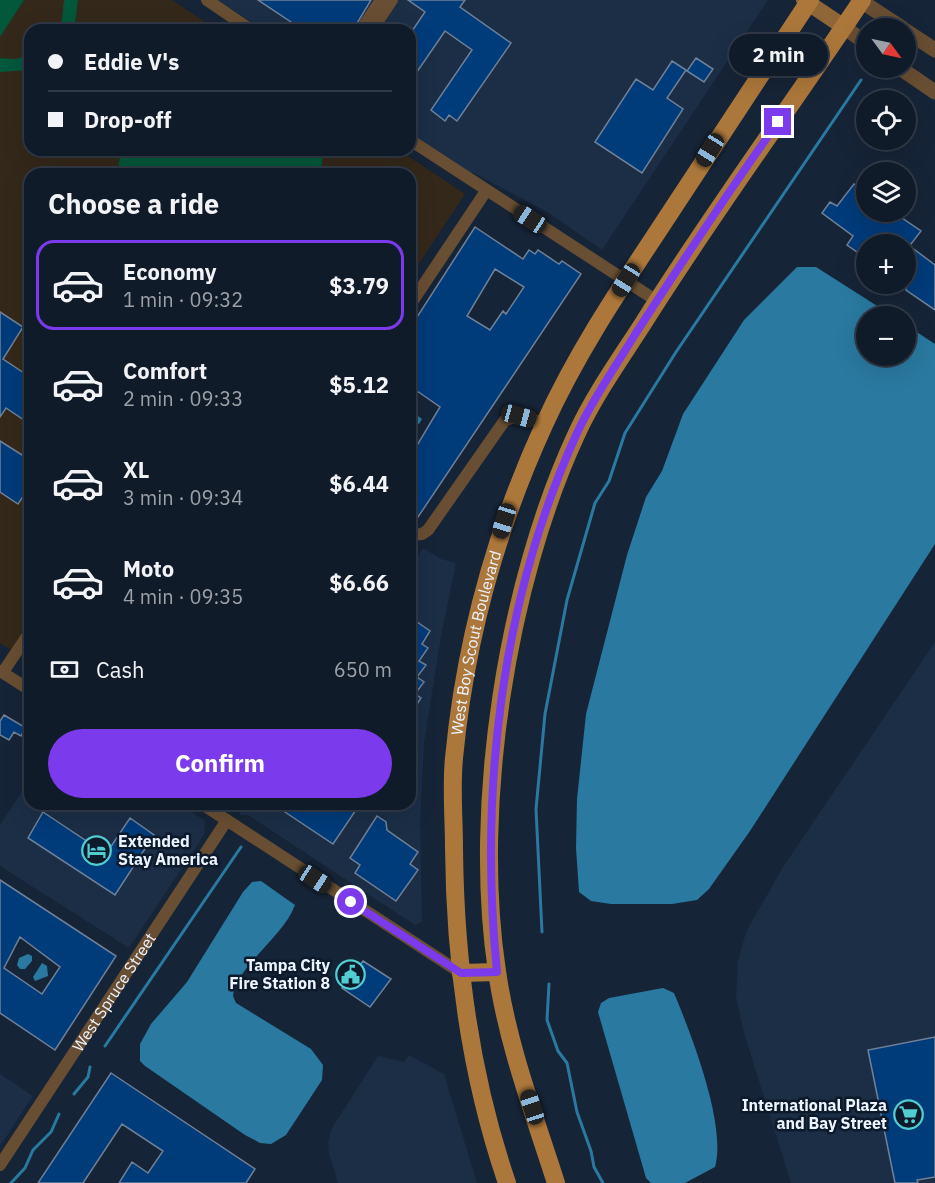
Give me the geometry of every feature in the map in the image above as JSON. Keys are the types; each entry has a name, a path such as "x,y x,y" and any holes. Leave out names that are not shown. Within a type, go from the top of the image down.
{"main road":[{"path":"807,1 844,27 860,0"},
{"name":"West Boy Scout Boulevard","path":"507,1183 473,1058 461,973 455,900 454,760 464,686 487,576 509,506 545,423 580,352 807,1"},
{"name":"West Boy Scout Boulevard","path":"556,1183 514,1050 497,972 491,912 494,751 503,685 523,593 542,526 577,432 657,301 715,212 844,27"},
{"path":"461,973 497,972"}],"street":[{"path":"207,0 242,24"},
{"path":"860,0 887,18"},
{"path":"366,24 387,1"},
{"path":"375,24 387,1"},
{"path":"844,27 856,36"},
{"path":"916,38 935,50"},
{"path":"915,78 935,92"},
{"path":"416,144 657,301"},
{"path":"416,296 486,191"},
{"path":"416,534 428,530 505,420 519,416 545,423"},
{"path":"24,640 1,672 24,686"},
{"path":"211,810 461,973"},
{"name":"West Spruce Street","path":"0,1165 227,820"}],"shaded area":[{"path":"0,0 172,0 208,24 24,24 24,156 408,156 465,194 416,268 416,168 24,168 24,631 11,650 0,643"},
{"path":"218,0 377,0 361,24 254,24"},
{"path":"396,0 768,0 602,250 549,213 472,172 470,175 416,139 416,24 380,24"},
{"path":"423,548 441,559 456,563 441,636 424,743 420,825 422,922 415,925 248,815 240,815 240,812 241,810 416,810 416,559"},
{"path":"935,642 935,1183 791,1183 744,1033 736,998 738,961 746,932 783,867"},
{"name":"Extended Stay America","path":"24,788 24,810 79,810 82,812 84,810 189,810 205,821 204,835 129,948 0,866 0,825"},
{"path":"409,1055 444,1074 477,1183 338,1183 329,1153 328,1142 332,1128 378,1056 404,1062"},
{"path":"0,1074 33,1096 0,1146"}],"green space":[{"path":"0,0 24,0 0,37"},
{"path":"64,0 78,0 75,24 60,24"},
{"path":"24,57 24,70 0,72 0,58"},
{"path":"120,156 322,156 322,168 118,168"}],"water":[{"path":"797,267 816,267 877,306 856,306 856,366 916,366 916,332 935,344 935,544 750,831 709,889 697,900 672,904 611,904 591,901 579,892 576,848 577,799 586,714 627,555 646,497 662,471 683,414 744,320"},
{"path":"416,415 422,419 419,424 416,425"},
{"path":"261,881 295,905 281,928 242,974 233,996 236,1003 311,1049 323,1065 322,1080 286,1135 271,1144 260,1143 245,1135 140,1061 140,1044 151,1024 187,982 243,892 252,882"},
{"path":"28,954 32,956 32,961 25,969 20,969 17,965 19,958"},
{"path":"42,963 47,966 48,976 35,981 33,977"},
{"path":"663,988 674,993 698,1055 712,1104 716,1128 715,1167 685,1183 651,1183 646,1178 598,1012 601,1003 609,998"}],"building":[{"path":"258,0 371,0 357,24 294,24"},
{"path":"408,0 465,0 460,7 511,43 457,121 449,115 445,121 431,110 472,50 445,31 416,73 416,25 425,12"},
{"path":"696,58 713,69 704,82 687,71"},
{"path":"672,61 686,70 667,98 683,109 642,173 595,142 636,79 653,90"},
{"path":"854,184 856,185 856,222 908,222 921,231 916,238 916,234 856,234 856,251 847,245 853,236 822,213 830,202 837,206"},
{"path":"475,227 523,259 529,250 535,254 538,250 559,264 562,261 581,274 418,517 416,516 416,447 440,407 417,391 416,393 416,319","holes":["495,269 524,287 506,314 503,311 490,330 467,316"]},
{"path":"916,251 935,265 935,310 912,294 916,294"},
{"path":"0,312 23,327 3,359 24,373 24,420 6,408 0,417"},
{"path":"0,441 24,456 24,495 18,504 0,492"},
{"path":"416,621 430,631 422,644 428,648 419,661 426,665 417,677 424,682 416,693"},
{"path":"416,695 421,698 416,706"},
{"path":"4,715 24,727 24,731 21,736 14,732 9,740 0,735 0,721"},
{"path":"282,810 356,810 333,844"},
{"path":"43,812 106,854 130,818 154,835 115,895 28,838"},
{"path":"377,816 386,822 387,830 418,852 410,864 418,870 396,901 355,873 360,865 350,858"},
{"path":"0,880 116,956 55,1050 0,1013","holes":["20,937 60,967 42,994 4,968"]},
{"path":"363,961 391,979 370,1007 342,988"},
{"name":"International Plaza and Bay Street","path":"935,1037 935,1177 917,1180 918,1183 895,1183 868,1050"},
{"path":"111,1073 255,1169 246,1183 119,1183 132,1162 148,1173 163,1151 122,1124 83,1183 38,1183"}],"waterway":[{"path":"542,932 536,809 545,714 567,600 595,503 609,481 625,433 676,352 861,80"},
{"path":"105,1046 241,847"},
{"path":"549,984 547,1020 558,1051 567,1063 577,1112 591,1151 594,1167 603,1183"},
{"path":"74,1094 88,1077 90,1067"},
{"path":"11,1183 25,1168 33,1150 51,1132 59,1114"}],"place":[{"name":"Extended Stay America","path":"97,850"},
{"name":"Tampa City Fire Station 8","path":"351,974"},
{"name":"International Plaza and Bay Street","path":"908,1114"}],"route":[{"path":"351,902 461,973 497,972 491,912 494,751 503,685 523,593 542,526 577,432 596,398 715,212 778,122"}]}
